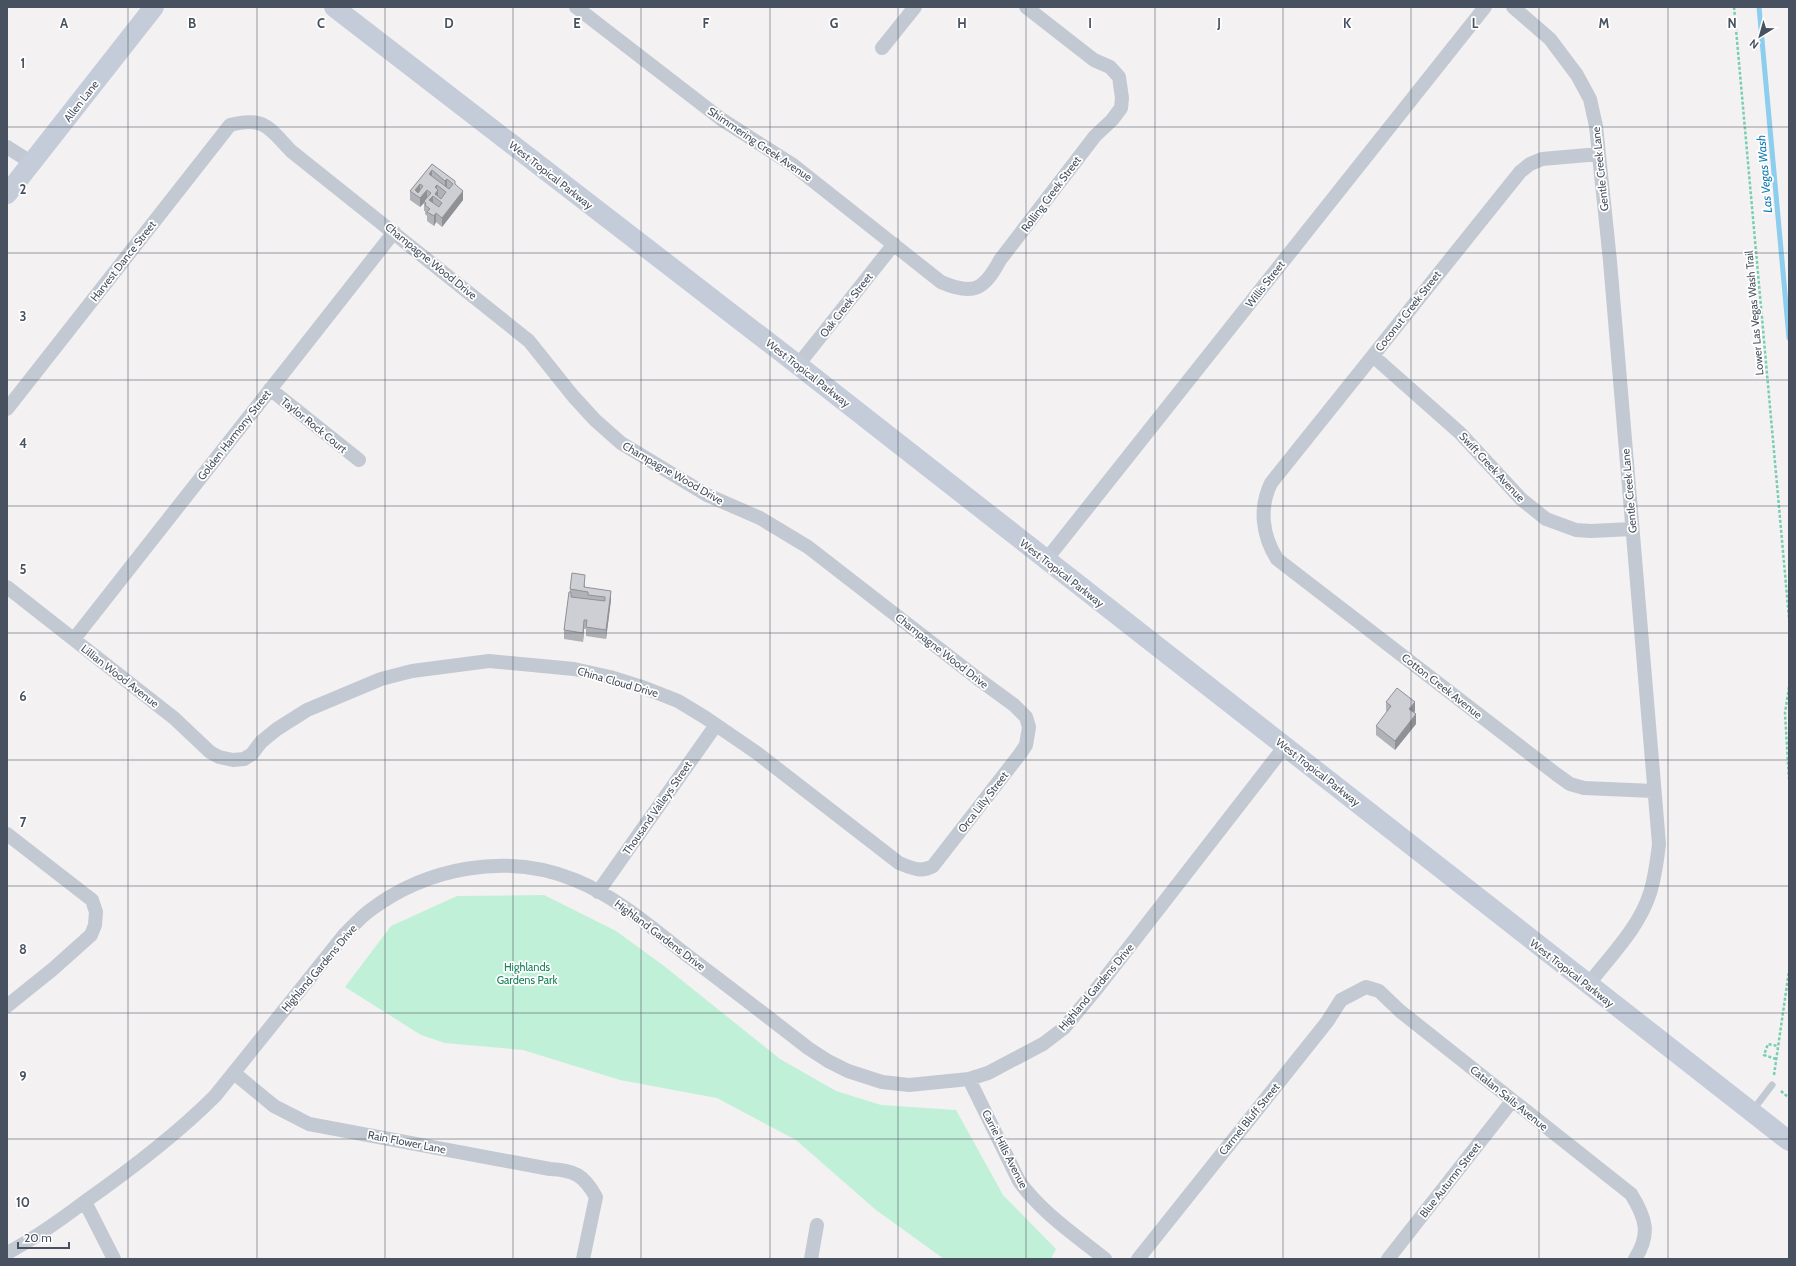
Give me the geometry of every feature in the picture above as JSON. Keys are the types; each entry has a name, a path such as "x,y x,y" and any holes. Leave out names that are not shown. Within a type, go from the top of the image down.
{"main road":[{"name":"Allen Lane","path":"7,194 154,7"},
{"name":"West Tropical Parkway","path":"334,7 798,365 1789,1141"}],"street":[{"name":"Shimmering Creek Avenue","path":"576,7 721,119 793,165 942,282 965,290"},
{"path":"882,48 915,7"},
{"name":"Rolling Creek Street","path":"965,290 976,288 985,282 993,273 1000,260 1095,136 1112,120 1121,108 1121,87 1119,77 1110,67 1094,60 1026,7"},
{"name":"Willis Street","path":"1046,560 1485,7"},
{"name":"Gentle Creek Lane","path":"1513,7 1550,39 1577,75 1590,99 1596,126 1610,261 1659,844 1656,869 1650,893 1642,913 1588,984"},
{"name":"Champagne Wood Drive","path":"243,121 259,122 271,128 291,151 529,341 573,396 595,420 621,443 707,495 760,518 808,547 1014,705 1026,717 1029,727"},
{"name":"Harvest Dance Street","path":"7,409 230,125 243,121"},
{"path":"7,147 32,163"},
{"name":"Coconut Creek Street","path":"1264,524 1263,506 1265,495 1271,483 1520,172 1530,164 1542,159 1599,154"},
{"name":"Golden Harmony Street","path":"74,639 394,232"},
{"name":"Oak Creek Street","path":"798,365 894,244"},
{"name":"Swift Creek Avenue","path":"1373,356 1460,433 1521,498 1546,519 1576,530 1590,531 1632,529"},
{"name":"Taylor Rock Court","path":"270,389 359,460"},
{"name":"Cotton Creek Avenue","path":"1264,524 1265,536 1278,559 1570,784 1584,788 1654,790"},
{"name":"Lillian Wood Avenue","path":"7,587 174,718 210,752 219,757 233,760"},
{"name":"China Cloud Drive","path":"233,760 244,759 252,754 261,742 277,729 307,710 381,679 412,671 488,662 574,669 610,677 678,701 757,753 898,863 912,868 925,870"},
{"name":"Thousand Valleys Street","path":"598,892 716,725"},
{"name":"Orca Lilly Street","path":"925,870 933,866 1020,754 1026,745 1029,727"},
{"name":"Highland Gardens Drive","path":"7,1253 85,1202 176,1133 215,1096 345,934 368,911 393,894 420,881 485,865 516,865 546,870 576,880 617,901 828,1061 848,1071 882,1082 909,1085 969,1079 988,1073 1043,1044 1064,1028 1098,987 1285,746"},
{"path":"7,834 59,875 81,890 92,900 96,912 95,925 91,935 53,969 7,1006"},
{"name":"Catalan Sails Avenue","path":"1366,987 1379,991 1400,1011 1630,1194 1644,1218 1646,1230 1643,1244 1635,1259"},
{"name":"Carmel Bluff Street","path":"1138,1259 1327,1022 1341,1000 1366,987"},
{"name":"Rain Flower Lane","path":"234,1073 274,1106 309,1124 550,1169 566,1170 579,1176 590,1186 596,1197 583,1259"},
{"name":"Carrie Hills Avenue","path":"969,1079 1019,1181 1028,1195 1105,1259"},
{"name":"Blue Autumn Street","path":"1388,1259 1512,1101"},
{"path":"85,1202 114,1259"},
{"path":"811,1259 817,1225"}],"lane":[{"path":"1751,1112 1772,1085"}],"path":[{"name":"Lower Las Vegas Wash Trail","path":"1734,7 1789,618"},
{"path":"1789,687 1785,713 1789,779"},
{"path":"1789,971 1772,1085 1789,1098"},
{"path":"1776,1059 1764,1055 1768,1044 1778,1046"}],"green space":[{"name":"Highlands Gardens Park","path":"544,895 616,931 664,966 780,1059 836,1091 881,1105 956,1110 1003,1195 1056,1249 1051,1259 944,1259 876,1210 796,1140 717,1098 620,1080 523,1050 445,1043 421,1035 345,987 391,926 457,896"}],"building":[{"path":"432,164 455,181 455,184 463,191 442,218 436,213 434,216 427,212 430,209 425,205 426,203 424,201 431,193 427,190 420,198 410,191","holes":["432,170 445,181 447,179 453,184 449,189 429,174","420,184 423,186 418,193 415,190","437,185 446,192 441,199 435,194 438,190 435,187","433,196 442,203 439,207 429,200"]},
{"path":"572,573 585,575 584,587 611,591 606,630 586,627 587,620 584,620 583,633 564,630 569,592 571,592 571,597 605,601 605,597 588,595 588,592 570,589"},
{"path":"1397,688 1415,702 1409,709 1416,714 1395,741 1376,726 1391,706 1386,702"}],"waterway":[{"name":"Las Vegas Wash","path":"1759,7 1789,338"}]}
